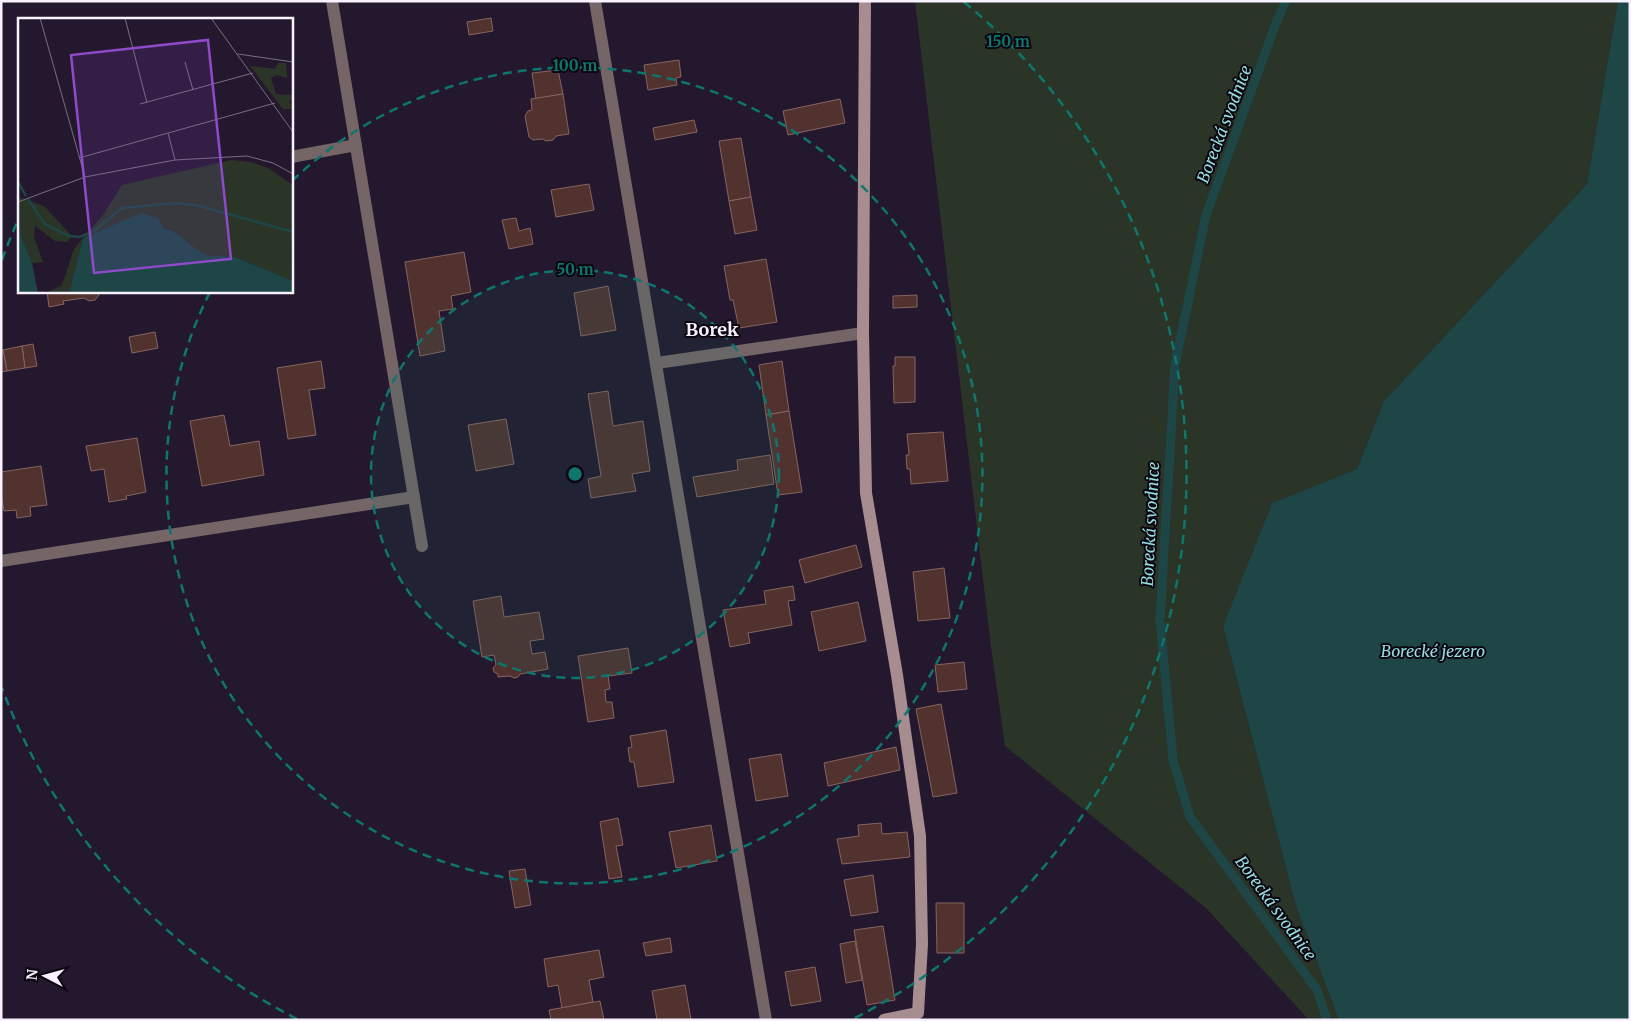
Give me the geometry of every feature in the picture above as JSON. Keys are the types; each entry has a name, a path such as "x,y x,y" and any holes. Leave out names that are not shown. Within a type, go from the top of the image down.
{"street":[{"path":"332,1 422,546"},
{"path":"595,1 766,1020"},
{"path":"865,1 863,334 866,493 920,836 922,944 918,1016 884,1020"},
{"path":"292,157 356,145"},
{"path":"657,362 863,334"},
{"path":"1,561 414,497"}],"shaded area":[{"path":"915,1 1618,1 1587,184 1384,401 1357,469 1272,503 1223,626 1296,906 1339,1020 1309,1020 1206,908 1005,746 991,647"}],"water":[{"name":"Borecké jezero","path":"1618,1 1630,1 1630,1020 1339,1020 1296,906 1223,626 1272,503 1357,469 1384,401 1587,184"}],"building":[{"path":"491,18 493,31 469,35 467,22"},
{"path":"679,60 681,77 676,78 677,85 648,90 644,65"},
{"path":"558,70 563,94 536,99 532,73"},
{"path":"563,94 569,134 556,136 553,140 533,140 529,137 525,116 528,111 532,110 531,99"},
{"path":"840,99 845,123 788,135 783,111"},
{"path":"694,120 697,132 655,140 653,128"},
{"path":"741,138 751,197 729,201 719,141"},
{"path":"589,184 594,210 556,217 551,190"},
{"path":"751,197 757,230 735,234 729,201"},
{"path":"516,218 519,231 530,228 533,244 509,249 502,220"},
{"path":"464,252 471,292 451,296 453,309 439,311 445,351 420,356 405,262"},
{"path":"766,259 777,322 739,328 733,300 730,300 724,266"},
{"path":"608,286 616,330 581,336 574,293"},
{"path":"47,292 98,292 99,295 95,300 89,301 84,298 63,301 64,304 49,307"},
{"path":"917,295 917,307 893,308 893,296"},
{"path":"155,332 158,348 132,353 129,337"},
{"path":"33,344 37,366 25,368 22,346"},
{"path":"22,346 25,368 7,371 3,350"},
{"path":"1,350 3,350 7,371 1,372"},
{"path":"895,357 915,357 915,402 894,403 893,366 895,366"},
{"path":"321,361 325,388 309,390 316,435 288,439 277,368"},
{"path":"782,361 789,411 766,415 759,365"},
{"path":"608,391 613,426 643,421 650,471 632,474 636,491 591,498 588,479 601,476 588,394"},
{"path":"789,411 802,492 778,495 766,415"},
{"path":"224,415 230,446 259,441 264,475 202,486 190,421"},
{"path":"506,419 514,464 476,471 468,425"},
{"path":"943,432 948,481 911,484 910,469 907,469 906,455 909,455 907,434"},
{"path":"137,438 146,492 126,496 127,499 109,502 104,469 91,471 86,446"},
{"path":"770,455 774,484 697,497 693,477 738,470 737,460"},
{"path":"41,466 47,505 30,507 31,516 17,518 16,510 4,511 1,493 1,472"},
{"path":"856,545 862,567 805,583 799,560"},
{"path":"944,568 950,618 918,621 913,572"},
{"path":"793,586 795,600 788,601 792,625 748,633 750,643 730,647 723,610 766,604 764,591"},
{"path":"501,596 504,617 539,612 544,639 530,641 532,654 545,652 548,669 520,674 514,678 510,676 498,677 493,668 496,665 494,655 482,657 473,601"},
{"path":"858,602 866,641 819,651 811,612"},
{"path":"628,648 632,673 608,676 610,689 605,690 606,702 612,702 614,718 588,722 578,656"},
{"path":"964,662 967,689 938,692 935,665"},
{"path":"941,704 957,793 933,797 916,709"},
{"path":"666,730 674,782 638,787 634,762 630,762 628,748 632,747 630,736"},
{"path":"896,747 900,770 828,786 824,763"},
{"path":"781,754 788,796 756,801 749,759"},
{"path":"618,818 623,845 616,846 622,877 609,879 600,822"},
{"path":"881,823 882,834 907,832 910,857 842,864 837,839 859,836 858,825"},
{"path":"711,825 717,861 676,868 669,832"},
{"path":"525,869 531,905 515,908 509,871"},
{"path":"873,875 878,912 851,916 844,880"},
{"path":"936,903 964,903 964,953 937,953"},
{"path":"883,926 895,1000 867,1005 854,930"},
{"path":"670,938 672,952 646,956 643,943"},
{"path":"855,941 862,980 846,983 840,944"},
{"path":"599,950 604,977 589,980 593,1002 562,1008 558,985 548,987 544,959"},
{"path":"815,967 821,1001 791,1006 785,972"},
{"path":"685,985 691,1020 657,1020 652,991"},
{"path":"600,1001 604,1020 551,1020 549,1010"}],"waterway":[{"name":"Borecká svodnice","path":"1286,1 1276,23 1206,215 1175,365 1160,620 1173,760 1190,817 1317,990 1327,1020"}],"district":[{"name":"Borek","path":"712,330"}]}
